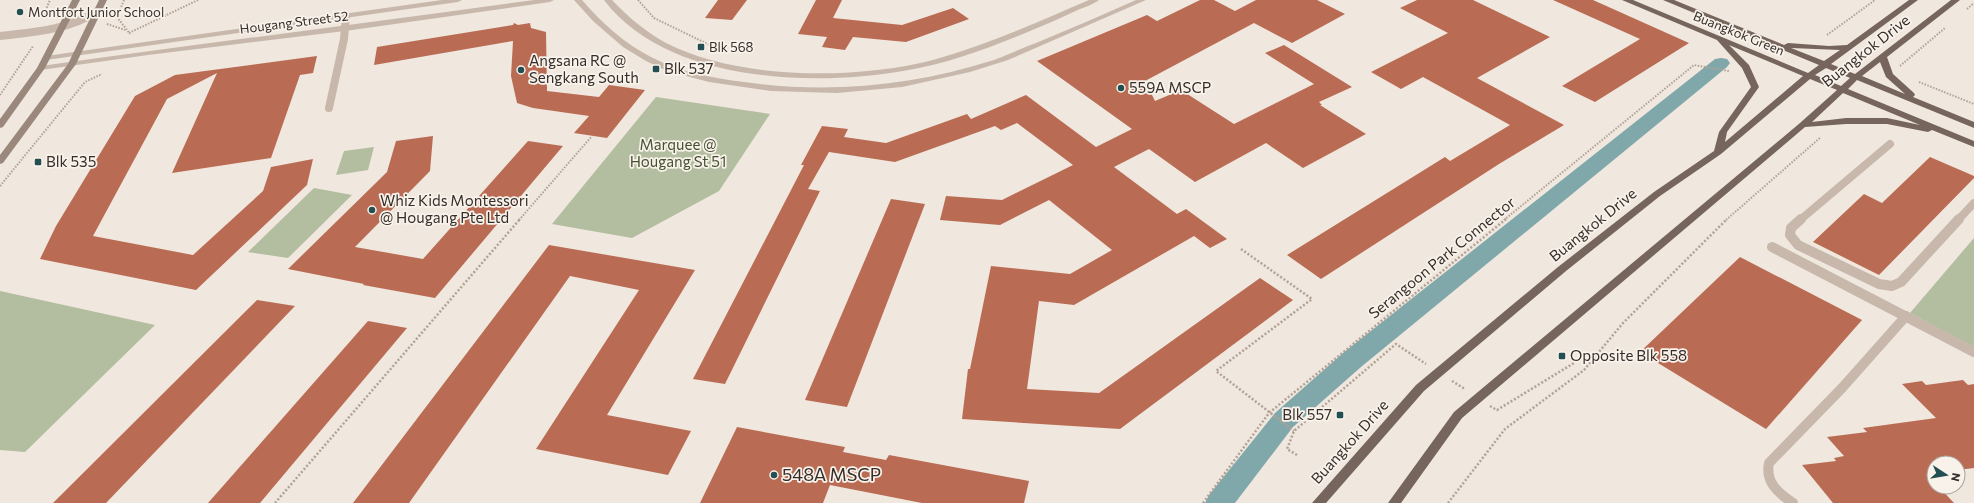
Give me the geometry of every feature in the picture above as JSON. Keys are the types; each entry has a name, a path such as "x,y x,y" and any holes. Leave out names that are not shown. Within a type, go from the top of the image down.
{"main road":[{"path":"0,125 41,68 76,0"},
{"path":"0,161 72,64 103,0"},
{"name":"Buangkok Green","path":"1626,0 1949,133"},
{"name":"Buangkok Green","path":"1667,0 1922,103"},
{"name":"Buangkok Drive","path":"1318,503 1420,388 1556,274 1657,194 1718,152 1809,76 1914,0"},
{"name":"Buangkok Drive","path":"1394,503 1458,415 1803,125 1856,77 1883,58 1956,0"},
{"path":"1717,38 1746,67 1755,87 1723,132 1718,152"},
{"path":"1769,42 1796,47 1849,47"},
{"path":"1883,58 1889,75 1900,86 1922,103 1974,125"},
{"path":"1803,125 1846,121 1887,121 1949,133 1974,144"}],"street":[{"name":"Hougang Street 52","path":"46,58 458,0"},
{"name":"Hougang Street 52","path":"41,68 148,53 345,29 550,0"},
{"path":"578,0 591,16 615,38 660,65 684,73 764,88 816,92 844,92 931,80 1000,60 1142,0"},
{"path":"608,0 641,31 672,49 709,62 757,70 816,75 853,74 896,70 934,62 997,42 1095,0"}],"lane":[{"path":"0,36 61,29 86,20 98,12"},
{"path":"329,108 345,29 346,16"},
{"path":"1890,144 1791,228 1790,235 1798,245 1879,284 1892,286 1902,282 1974,203"},
{"path":"1772,247 1974,352"},
{"path":"1793,503 1779,492 1770,481 1766,472 1769,463 1842,388 1906,316"}],"path":[{"path":"129,33 198,0"},
{"path":"638,0 654,18 723,52"},
{"path":"1822,39 1875,0"},
{"path":"1965,10 1974,3"},
{"path":"1900,70 1900,66 1948,25"},
{"path":"122,32 126,30"},
{"name":"Serangoon Park Connector","path":"1203,503 1269,414 1694,66 1721,69"},
{"path":"0,186 86,82 102,74"},
{"path":"1914,80 1974,104"},
{"path":"1448,503 1505,429 1584,370 1623,323 1726,220 1823,135"},
{"path":"275,503 592,136"},
{"path":"1241,249 1312,299 1216,371 1269,414 1294,431"},
{"path":"1297,456 1287,448 1294,431 1396,344"},
{"path":"1497,410 1574,363"}],"green space":[{"name":"Marquee @ Hougang St 51","path":"656,97 770,114 719,191 632,238 552,224"},
{"path":"374,147 368,170 336,175 344,151"},
{"path":"314,188 352,195 288,258 248,252"},
{"path":"1974,238 1974,347 1910,313"},
{"path":"0,291 155,325 25,452 0,450"}],"building":[{"path":"718,0 747,0 732,20 705,18"},
{"path":"816,0 842,0 833,18 902,25 953,8 969,19 906,42 853,37 845,50 822,47 827,37 798,34"},
{"path":"1200,0 1214,0 1235,11 1256,0 1317,0 1345,14 1292,43 1254,23 1145,81 1155,101 1181,90 1234,124 1314,84 1265,53 1284,45 1352,87 1319,102 1322,105 1320,105 1366,134 1303,168 1266,143 1195,182 1149,149 1114,167 1177,214 1186,209 1227,239 1210,248 1194,236 1074,305 1039,301 1027,389 1099,393 1260,278 1293,300 1120,429 962,419 968,369 970,369 991,266 1070,274 1112,250 1049,200 1000,225 940,220 946,196 1002,200 1073,165 1017,123 1001,130 995,126 895,162 829,152 808,189 820,191 725,384 693,379 804,165 801,165 822,126 848,129 844,137 886,143 967,114 971,119 1026,95 1096,147 1132,129 1037,61 1147,15 1157,21"},
{"path":"1417,0 1473,0 1550,37 1477,78 1564,125 1499,164 1321,279 1287,255 1445,157 1450,161 1510,125 1423,77 1401,89 1371,72 1448,33 1400,8"},
{"path":"1553,0 1593,0 1689,43 1595,102 1562,86 1640,39"},
{"path":"514,23 518,25 530,23 531,28 546,32 547,91 599,97 609,85 645,90 607,138 574,133 589,116 533,108 517,103 511,76 513,41 374,65 377,47 513,25"},
{"path":"317,56 313,73 300,75 271,158 172,173 217,73 167,99 93,236 193,255 263,191 271,167 313,159 307,185 196,290 40,259 56,226 135,96 175,75"},
{"path":"433,136 430,171 355,247 423,259 528,141 563,146 435,298 288,269 387,172 396,141"},
{"path":"1930,157 1974,176 1974,178 1879,275 1813,242 1864,194 1882,203"},
{"path":"891,199 925,204 847,407 805,400"},
{"path":"549,245 695,270 607,415 691,431 668,475 536,449 639,290 570,276 409,503 353,503"},
{"path":"1740,257 1862,320 1766,429 1640,352"},
{"path":"257,300 295,306 106,503 53,503"},
{"path":"368,321 407,328 260,503 208,503"},
{"path":"1963,380 1968,385 1974,384 1974,468 1966,469 1966,455 1926,455 1926,495 1946,495 1954,503 1833,503 1802,465 1836,461 1834,458 1844,456 1827,437 1867,432 1863,428 1936,418 1902,384 1922,381 1926,385"},
{"path":"737,427 845,447 843,452 886,460 889,455 1029,481 1024,503 922,503 830,485 823,503 700,503"}],"waterway":[{"path":"1219,503 1284,420 1352,360 1721,63"}],"place":[{"name":"Montfort Junior School","path":"20,12"},
{"name":"Blk 568","path":"701,47"},
{"name":"Blk 537","path":"656,69"},
{"name":"Angsana RC @ Sengkang South","path":"521,70"},
{"name":"559A MSCP","path":"1121,88"},
{"name":"Blk 535","path":"38,162"},
{"name":"Whiz Kids Montessori @ Hougang Pte Ltd","path":"372,210"},
{"name":"Opposite Blk 558","path":"1562,356"},
{"name":"Blk 557","path":"1340,415"},
{"name":"548A MSCP","path":"774,475"}]}
